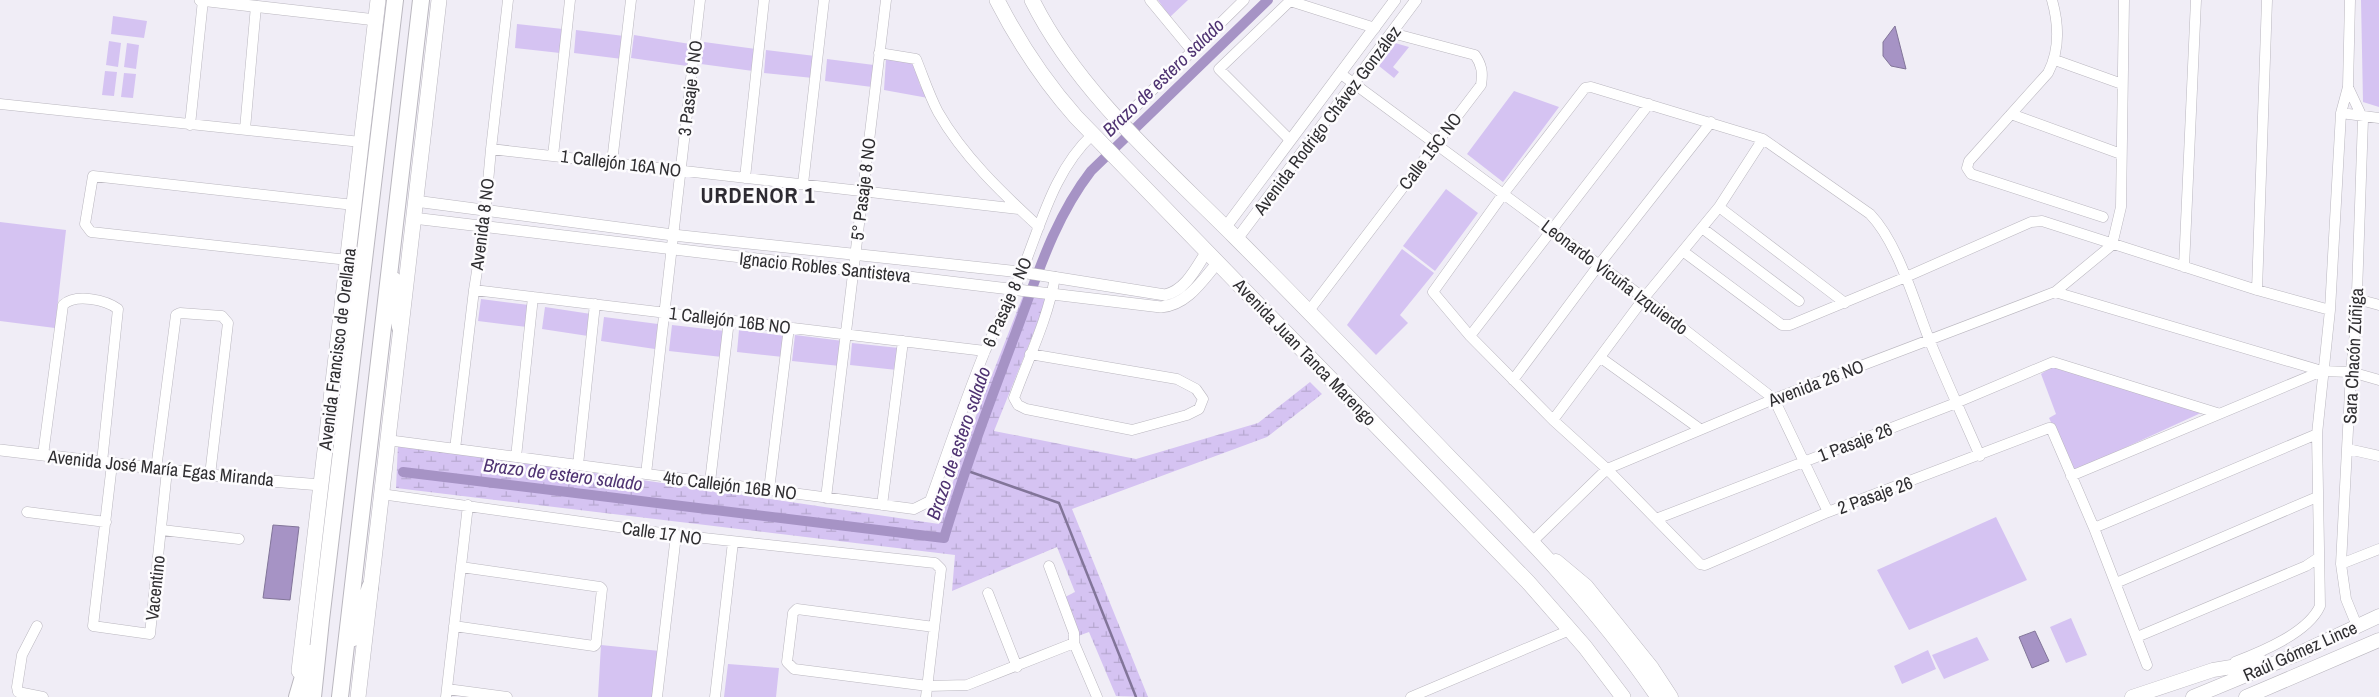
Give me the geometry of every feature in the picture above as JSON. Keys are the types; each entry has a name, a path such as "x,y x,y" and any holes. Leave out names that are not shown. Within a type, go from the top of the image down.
{"highway":[{"name":"Avenida Francisco de Orellana","path":"314,697 321,620 395,0"},
{"path":"340,697 421,0"},
{"path":"390,258 400,327"},
{"path":"346,280 350,376"},
{"path":"343,669 370,587"},
{"path":"297,697 321,620"}],"main road":[{"name":"Avenida Francisco de Orellana","path":"297,697 378,0"},
{"path":"358,697 439,0"},
{"name":"Avenida Juan Tanca Marengo","path":"997,0 1017,39 1040,73 1093,134 1528,582 1570,630 1623,697"},
{"name":"Avenida Juan Tanca Marengo","path":"1032,0 1064,53 1123,123 1532,542 1607,628 1658,697"},
{"name":"Avenida Juan Tanca Marengo","path":"1532,542 1586,586 1652,668 1671,697"},
{"name":"Raúl Gómez Lince","path":"2193,697 2302,652 2379,616"},
{"name":"Raúl Gómez Lince","path":"2246,697 2379,640"},
{"path":"2132,697 2213,670 2273,660 2302,652"}],"street":[{"path":"200,0 376,20"},
{"path":"190,125 203,0"},
{"name":"Avenida 8 NO","path":"455,449 474,290 484,227 508,0"},
{"path":"553,156 570,0"},
{"path":"612,162 631,0"},
{"name":"3 Pasaje 8 NO","path":"646,474 700,0"},
{"path":"745,178 764,0"},
{"path":"803,184 824,0"},
{"name":"5° Pasaje 8 NO","path":"826,498 886,0"},
{"path":"1150,0 1193,52"},
{"path":"1123,123 1244,0"},
{"name":"Avenida Rodrigo Chávez González","path":"1225,228 1395,0"},
{"name":"Avenida Rodrigo Chávez González","path":"1237,239 1416,0"},
{"path":"2052,0 2058,37 2055,60 2048,73 1969,161 1968,171 1971,174 2103,217"},
{"path":"2112,245 2120,207 2124,0"},
{"path":"2184,267 2196,0"},
{"path":"2257,290 2267,0"},
{"name":"Sara Chacón Zúñiga","path":"2213,670 2259,653 2315,617 2320,606 2317,434 2322,371 2330,310 2341,113 2348,87 2350,0"},
{"path":"1289,140 1219,69 1290,1 1374,28"},
{"path":"245,129 256,6"},
{"name":"Calle 15C NO","path":"1308,312 1481,85 1483,75 1481,63 1475,55 1392,33"},
{"path":"880,53 913,56 916,59 943,118 963,148 1019,209 1039,227"},
{"path":"2055,60 2122,84"},
{"name":"Leonardo Vicuña Izquierdo","path":"1341,74 1504,193 1598,266 1644,298 1774,399 1802,462 1828,512"},
{"path":"1656,519 1607,469 1553,420 1470,336 1435,296 1434,291 1504,193 1585,88 1592,87 1763,139 1870,214 1880,225 1906,277 1929,340 1980,456"},
{"name":"Sara Chacón Zúñiga","path":"2348,87 2364,119 2357,299 2351,372 2341,564 2346,600 2357,626"},
{"path":"0,104 362,142"},
{"path":"1470,336 1649,104"},
{"path":"2341,113 2362,114 2379,118"},
{"path":"2012,114 2121,154"},
{"path":"1513,380 1598,266 1711,122"},
{"name":"6 Pasaje 8 NO","path":"923,505 930,500 985,351 1019,289 1039,227 1067,164 1078,148 1093,134"},
{"path":"1553,420 1644,298 1684,252 1719,207 1763,139"},
{"name":"1 Callejón 16A NO","path":"491,148 1019,209"},
{"path":"348,260 91,232 85,224 93,176 354,205"},
{"name":"Ignacio Robles Santisteva","path":"415,201 673,235 1024,273 1165,295 1176,291 1184,284 1207,251"},
{"path":"1719,207 1845,303"},
{"name":"Ignacio Robles Santisteva","path":"413,218 1168,307 1186,298 1218,262"},
{"path":"1684,252 1782,325 1790,325 1845,303 2020,224 2042,222 2257,290 2330,310"},
{"path":"1702,228 1799,302"},
{"name":"Avenida 26 NO","path":"1532,542 1607,469 1774,399 2055,292 2112,245"},
{"path":"1030,354 1177,379 1196,389 1203,399 1199,409 1187,415 1132,430 1026,410 1018,405 1014,398 1050,293 1052,277"},
{"name":"1 Callejón 16B NO","path":"474,290 985,351"},
{"path":"2055,292 2322,371 2351,372 2379,380"},
{"path":"516,457 533,297"},
{"name":"Vacentino","path":"43,455 63,304 69,299 76,298 109,302 118,309 107,463 106,522 92,626 150,634 162,530 162,470 176,315 180,312 222,316 228,323 210,475"},
{"path":"2357,299 2379,305"},
{"path":"578,465 595,304"},
{"path":"710,482 729,320"},
{"path":"769,490 789,327"},
{"path":"882,505 903,341"},
{"path":"1600,358 1700,429"},
{"name":"1 Pasaje 26","path":"1656,519 1956,403 2054,362 2217,414"},
{"path":"2147,665 2138,637 2071,476 2322,371"},
{"name":"2 Pasaje 26","path":"1656,519 1700,564 1705,565 1828,512 1980,456 2049,428 2052,429 2071,476"},
{"path":"2094,528 2317,434"},
{"name":"4to Callejón 16B NO","path":"387,440 914,509 923,505"},
{"path":"2348,449 2379,456"},
{"name":"Avenida José María Egas Miranda","path":"0,450 162,470 321,485"},
{"name":"Calle 17 NO","path":"381,494 733,542 935,562 940,569 934,627"},
{"path":"2116,583 2317,497"},
{"path":"468,505 446,693 507,697"},
{"path":"27,512 106,522"},
{"path":"162,530 239,539"},
{"path":"657,697 676,535"},
{"path":"715,697 733,542"},
{"path":"2341,564 2379,549"},
{"path":"2138,637 2306,566 2318,558"},
{"path":"1049,566 1074,633 1074,643 1098,697"},
{"path":"454,626 594,646 596,644 602,589 600,587 461,567"},
{"path":"988,593 1017,666"},
{"path":"926,697 928,686 934,627 795,610 787,662 794,669 928,686 967,685 1074,643"},
{"path":"38,626 22,655 17,687 18,692 43,697"},
{"path":"1411,697 1570,630"}],"green space":[{"path":"1158,0 1188,0 1170,17"},
{"path":"2361,0 2379,0 2379,107 2363,102"},
{"path":"113,16 147,21 144,38 111,34"},
{"path":"517,24 563,29 560,53 515,48"},
{"path":"576,30 624,36 622,59 574,53"},
{"path":"634,35 690,44 687,66 631,58"},
{"path":"109,41 121,43 118,67 106,65"},
{"path":"704,42 756,49 753,71 701,64"},
{"path":"127,43 139,45 136,69 124,67"},
{"path":"1395,43 1409,47 1393,67 1399,72 1394,78 1379,66"},
{"path":"766,50 815,56 813,78 764,73"},
{"path":"827,59 874,65 872,87 825,81"},
{"path":"886,59 913,63 920,85 928,98 884,90"},
{"path":"105,71 117,72 114,96 102,95"},
{"path":"124,73 136,74 133,98 121,97"},
{"path":"1514,91 1559,107 1503,182 1467,154"},
{"path":"1446,189 1478,213 1435,271 1403,246"},
{"path":"0,222 66,230 55,328 0,321"},
{"path":"1402,249 1434,273 1400,315 1408,323 1376,355 1347,325"},
{"path":"1024,293 1048,297 994,431 1136,459 1258,423 1310,382 1322,394 1267,437 1072,509 1148,697 1116,696 1089,632 1078,636 1063,598 1075,592 1057,547 952,591 955,555 396,488 398,444 939,524 969,434"},
{"path":"481,299 529,305 527,327 478,321"},
{"path":"545,307 591,314 588,336 542,329"},
{"path":"604,317 658,324 655,349 601,341"},
{"path":"672,325 725,331 722,357 669,351"},
{"path":"739,330 785,336 783,357 737,352"},
{"path":"795,335 843,341 840,366 792,361"},
{"path":"852,343 899,348 897,370 850,365"},
{"path":"2053,366 2203,412 2074,471 2049,418 2056,414 2041,374"},
{"path":"1996,517 2027,580 1909,630 1877,570"},
{"path":"2071,618 2087,655 2066,663 2050,627"},
{"path":"1977,637 1989,660 1944,679 1932,655"},
{"path":"601,645 660,651 655,697 598,697"},
{"path":"1928,650 1936,669 1902,684 1894,666"},
{"path":"728,664 779,668 776,697 724,697"}],"shaded area":[{"path":"1895,26 1906,69 1891,66 1883,56 1883,42"},
{"path":"273,525 299,527 290,600 263,598"},
{"path":"2035,631 2049,661 2032,668 2019,637"}],"waterway":[{"name":"Brazo de estero salado","path":"403,472 944,538 978,435 1039,269 1057,228 1078,189 1091,171 1268,0"},
{"path":"965,470 1059,503 1136,697"}],"district":[{"name":"URDENOR 1","path":"758,195"}]}
